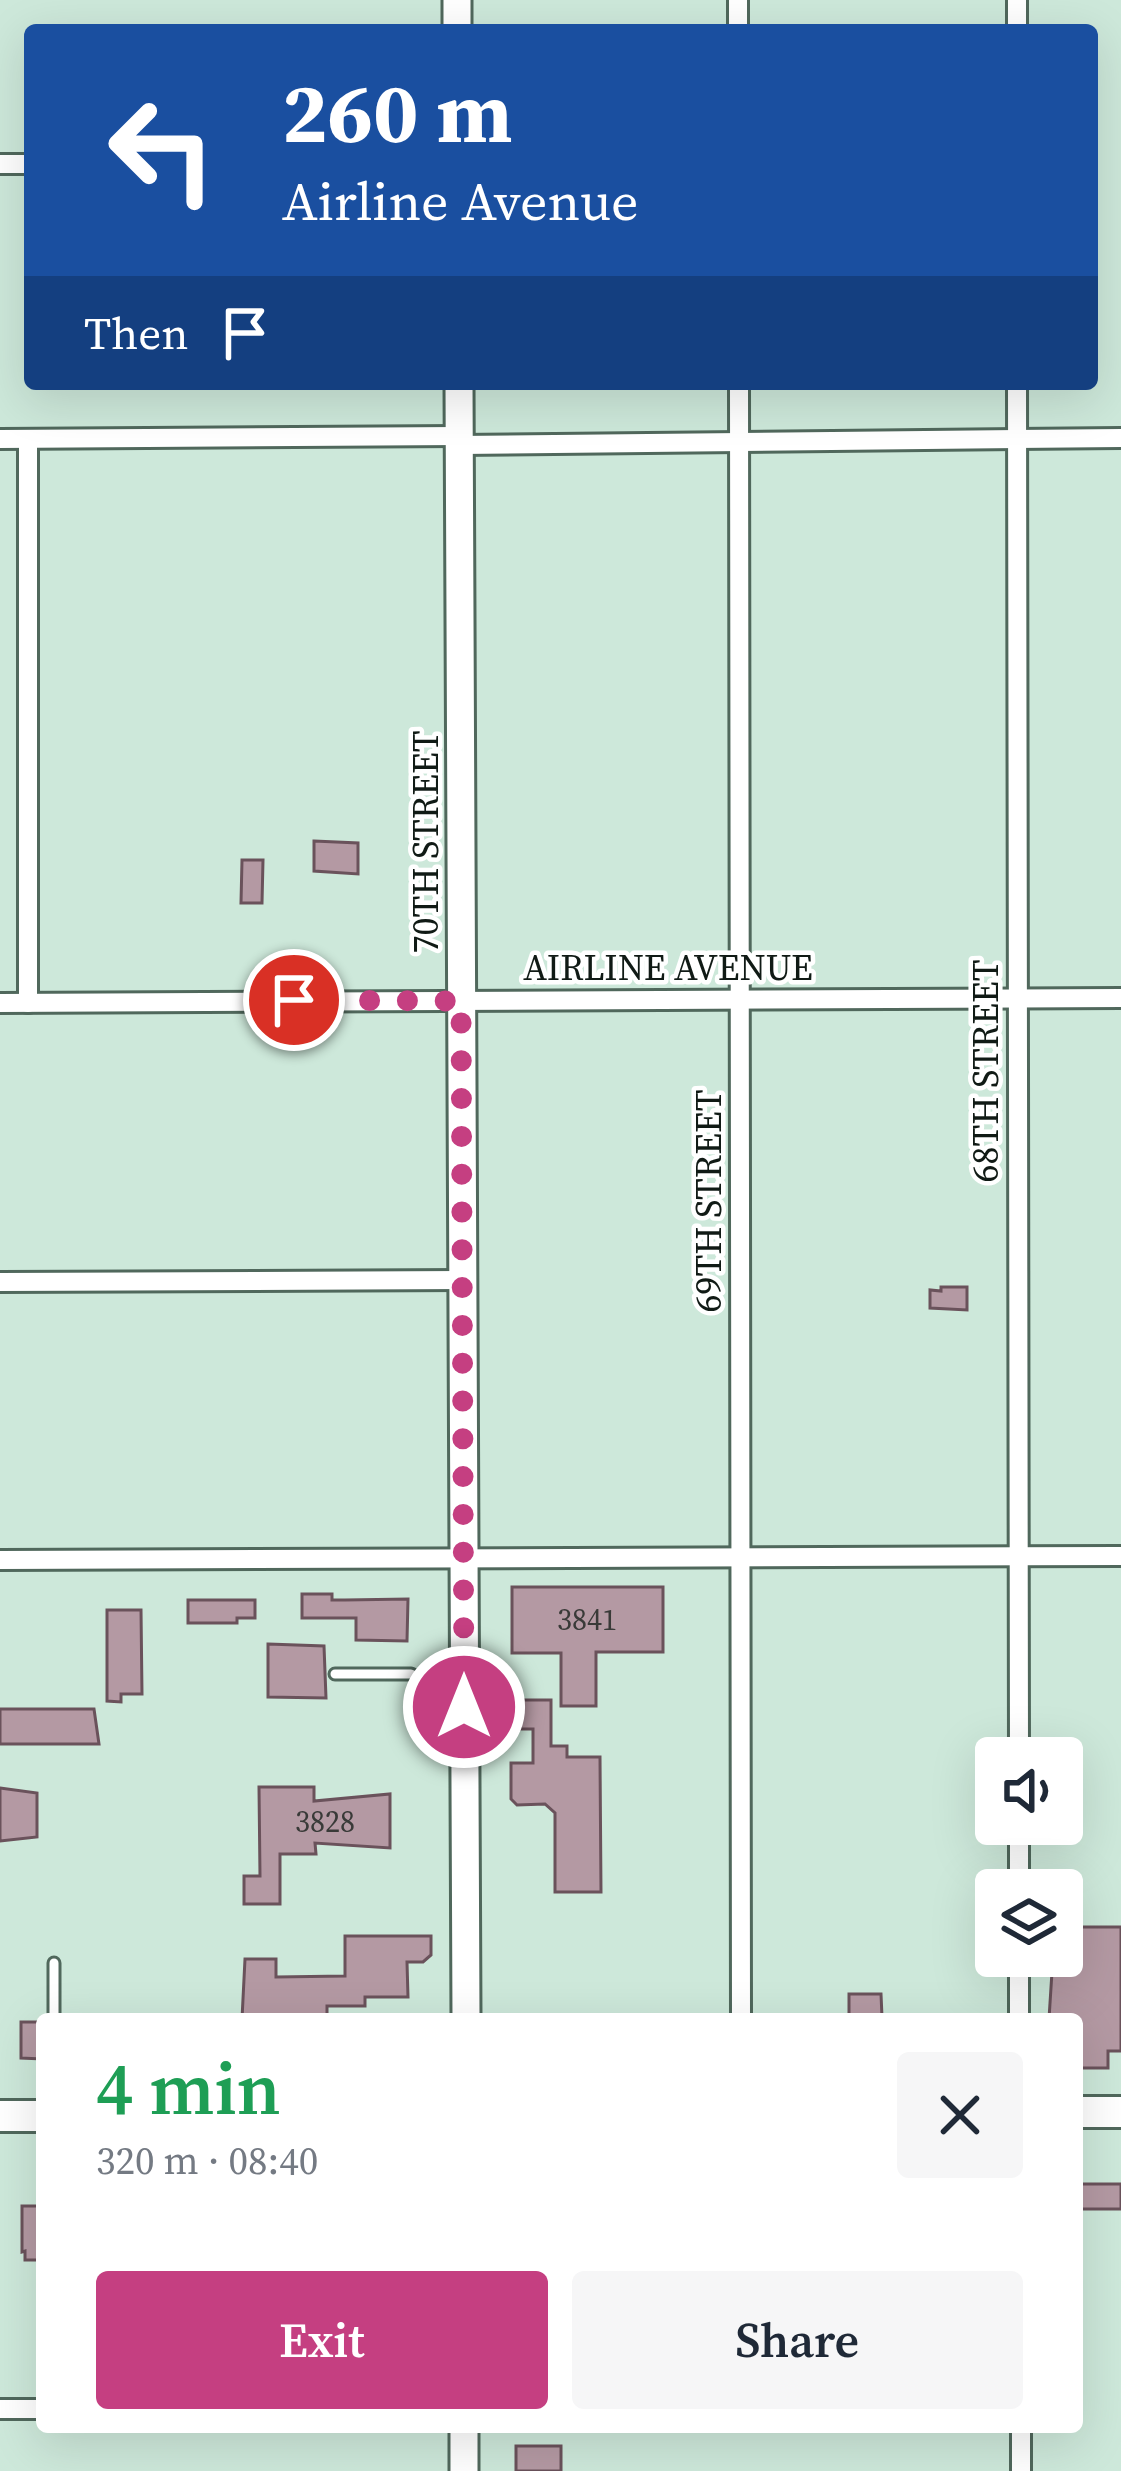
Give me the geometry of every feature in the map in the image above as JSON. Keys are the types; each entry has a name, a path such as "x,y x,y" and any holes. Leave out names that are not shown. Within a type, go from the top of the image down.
{"main road":[{"name":"70TH STREET","path":"459,390 466,2013"},
{"path":"1083,2113 1121,2112"},
{"path":"0,2116 36,2116"},
{"path":"464,2433 464,2471"}],"street":[{"name":"69TH STREET","path":"739,390 742,2013"},
{"name":"68TH STREET","path":"1017,390 1019,1737"},
{"path":"0,439 740,442 1121,438"},
{"path":"28,439 28,1003"},
{"name":"AIRLINE AVENUE","path":"0,1003 1121,998"},
{"path":"0,1282 463,1280"},
{"path":"0,1560 1121,1556"},
{"path":"1019,1977 1019,2013"},
{"path":"0,2409 36,2409"},
{"path":"1021,2433 1021,2471"}],"lane":[{"path":"335,1673 411,1674 464,1700"},
{"path":"53,2013 54,1963"}],"building":[{"path":"314,841 358,843 358,874 314,871"},
{"path":"242,860 263,860 262,903 241,903"},
{"path":"941,1287 967,1287 967,1310 930,1308 930,1290 941,1291"},
{"path":"512,1587 663,1587 663,1652 596,1652 596,1706 561,1706 561,1653 512,1653"},
{"path":"302,1594 332,1594 332,1600 408,1599 407,1641 356,1640 356,1618 302,1618"},
{"path":"188,1600 255,1600 255,1618 237,1618 237,1623 188,1623"},
{"path":"107,1610 141,1610 142,1694 121,1694 121,1702 107,1701"},
{"path":"268,1644 324,1646 326,1698 268,1697"},
{"path":"523,1700 551,1700 551,1746 567,1746 567,1757 600,1757 601,1892 555,1892 555,1813 545,1804 517,1805 511,1799 511,1763 533,1763 533,1729 520,1729"},
{"path":"0,1709 94,1709 99,1744 0,1744"},
{"path":"259,1787 314,1787 314,1801 390,1794 390,1848 315,1843 316,1854 280,1854 280,1904 244,1904 244,1876 260,1876"},
{"path":"0,1788 37,1793 37,1837 0,1841"},
{"path":"1083,1927 1121,1927 1121,2051 1108,2051 1108,2068 1083,2068 1083,2013 1049,2013 1052,1977 1083,1977"},
{"path":"345,1936 431,1936 431,1955 423,1962 407,1962 408,1997 365,1997 365,2006 327,2006 327,2013 242,2013 245,1959 276,1959 276,1977 345,1976"},
{"path":"849,1994 881,1994 882,2013 849,2013"},
{"path":"21,2022 36,2022 36,2059 21,2058"},
{"path":"1083,2184 1121,2184 1121,2209 1083,2209"},
{"path":"22,2206 36,2206 36,2260 25,2260"},
{"path":"516,2446 561,2446 561,2471 516,2471"}],"route":[{"path":"294,1000 461,1001 464,1707"}]}
